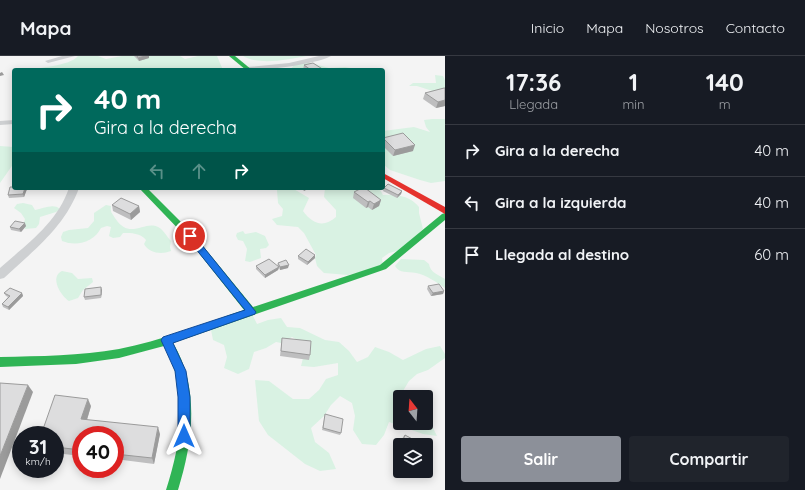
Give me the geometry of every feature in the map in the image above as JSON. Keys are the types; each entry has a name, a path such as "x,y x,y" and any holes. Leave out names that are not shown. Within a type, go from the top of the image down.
{"street":[{"path":"48,62 72,56"},
{"path":"232,56 247,68"},
{"path":"265,68 289,65 328,56"},
{"path":"0,123 12,122"},
{"path":"385,176 445,211"},
{"path":"0,275 50,229 72,197 74,190"},
{"path":"145,190 190,236 252,312"},
{"path":"0,362 76,360 119,353 166,340 252,312 383,267 445,216"},
{"path":"166,340 180,371 184,397 184,436 178,475 172,490"}],"green space":[{"path":"78,56 98,56 106,59 122,56 180,56 185,59 198,56 217,56 222,68 38,68 61,64"},
{"path":"243,56 307,56 275,61 257,61"},
{"path":"307,62 329,68 292,68 294,65"},
{"path":"345,67 351,68 329,68"},
{"path":"435,75 443,76 445,80 445,95 417,86 409,86 413,83 436,83"},
{"path":"445,119 445,181 431,183 390,170 385,166 385,131 414,127 430,132 426,127 424,120"},
{"path":"0,146 12,147 12,166 0,183"},
{"path":"277,190 295,190 309,198 303,211 310,219 318,223 327,223 336,217 336,210 324,197 325,190 380,190 383,195 403,196 412,200 419,207 423,229 401,250 389,253 382,258 383,267 348,275 324,273 317,266 315,258 316,255 304,233 298,227 277,225 272,219 282,216 283,209 278,203"},
{"path":"23,203 32,205 35,210 51,206 60,209 56,212 40,217 39,224 36,228 25,229 23,226 25,219 21,213 14,208 17,204"},
{"path":"106,205 111,206 111,211 115,218 126,228 132,229 153,226 160,228 171,241 171,251 159,253 152,251 144,244 146,240 136,234 123,233 120,237 113,238 109,236 111,227 107,226 101,228 90,240 84,242 68,243 62,241 61,237 63,232 88,228 94,221 94,213"},
{"path":"243,231 245,234 256,232 265,236 269,245 266,248 260,249 261,258 250,262 245,261 247,249 243,241 238,240 236,236 237,233"},
{"path":"401,259 424,260 437,275 445,279 445,288 423,275 404,272 397,269 395,266"},
{"path":"62,271 72,273 78,279 92,278 93,282 83,290 78,298 69,301 60,291 56,282 58,274"},
{"path":"251,312 257,324 268,320 281,318 287,327 300,328 325,340 339,342 349,351 357,362 368,357 375,347 389,352 403,360 426,349 440,346 445,354 445,358 428,370 417,374 409,381 404,390 393,390 393,423 389,422 384,435 376,445 362,444 353,430 355,416 352,403 340,396 331,405 324,416 311,428 315,442 329,453 336,469 320,471 305,464 268,435 259,421 255,380 269,381 293,399 309,399 319,390 326,379 338,375 338,363 314,367 301,366 304,354 303,343 292,337 281,343 276,342 266,348 254,352 249,369 238,374 224,368 227,357 224,345 213,340 211,330"},
{"path":"433,428 437,436 423,434 412,430 433,430"}],"building":[{"path":"313,63 321,68 308,68 304,65"},
{"path":"445,88 445,100 438,102 425,93"},
{"path":"403,133 415,145 395,150 385,140 385,138"},
{"path":"388,184 402,191 398,195 385,188"},
{"path":"10,187 12,187 12,190 24,190 23,194 8,195"},
{"path":"358,190 368,190 381,200 374,204 370,201 368,202 354,192"},
{"path":"121,198 139,206 130,214 112,205"},
{"path":"15,221 25,223 19,229 10,227"},
{"path":"306,249 315,255 308,262 298,256"},
{"path":"269,259 279,267 265,275 256,266"},
{"path":"286,260 289,265 280,267 278,263"},
{"path":"439,284 444,291 433,293 428,286"},
{"path":"101,287 101,295 84,297 85,289"},
{"path":"10,288 22,293 8,307 2,304 10,296 4,293"},
{"path":"282,338 311,341 310,355 281,351"},
{"path":"0,383 28,385 0,456"},
{"path":"55,395 88,399 81,419 158,427 152,458 124,455 124,426 72,426 72,449 64,448 64,426 44,426"},
{"path":"325,414 343,419 341,433 323,428"},
{"path":"405,435 410,438 404,438"}],"traffic: fast":[{"path":"232,56 247,68"},
{"path":"145,190 190,236 251,312"},
{"path":"0,362 76,359 119,353 166,341 383,267 445,216"},
{"path":"166,341 179,366 183,381 186,412 183,444 177,475 172,490"}],"traffic: jam":[{"path":"385,176 445,211"}],"route":[{"path":"184,436 184,397 180,371 166,340 252,312 190,236"}]}
